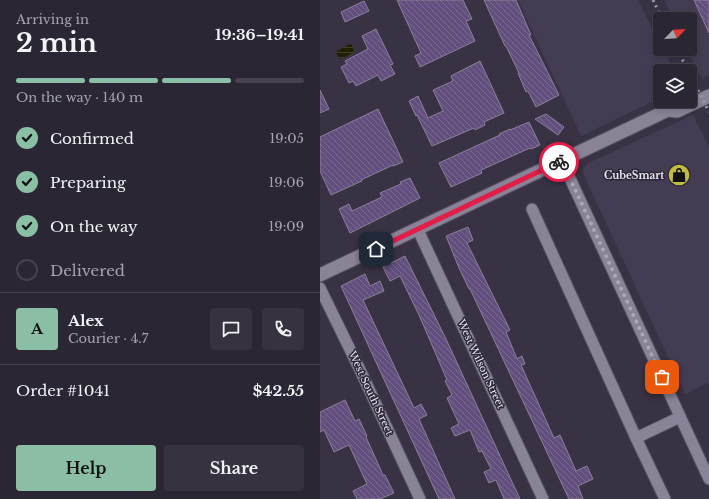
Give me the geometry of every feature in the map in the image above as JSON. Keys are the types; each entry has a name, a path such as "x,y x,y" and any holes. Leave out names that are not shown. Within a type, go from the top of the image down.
{"street":[{"path":"697,92 709,86"},
{"path":"697,102 709,96"},
{"path":"320,275 418,230 669,108"},
{"path":"675,108 677,111 683,108"},
{"path":"562,161 709,479"},
{"path":"532,209 665,499"},
{"name":"West Wilson Street","path":"418,230 544,499"},
{"name":"West South Street","path":"320,288 420,499"},
{"path":"636,438 680,417"}],"shaded area":[{"path":"518,0 638,0 653,30 653,56 666,56 670,64 653,64 653,101 581,136"},
{"path":"664,0 709,0 709,75 702,79 697,69 697,64 694,64 690,56 697,56 697,12 670,12"},
{"path":"350,44 352,45 354,52 341,59 339,58 336,53 337,51"},
{"path":"693,115 709,147 709,382 685,394 583,173 583,169 588,163"}],"building":[{"path":"397,0 463,0 472,19 466,21 475,41 420,67 415,56 421,53"},
{"path":"484,0 516,0 531,35 529,35 559,95 536,107 528,91 526,92 519,73"},
{"path":"694,0 709,0 709,33"},
{"path":"364,1 369,11 345,22 341,12"},
{"path":"376,29 393,64 390,65 395,74 381,81 378,75 356,86 353,81 349,83 341,67 347,64 345,61 368,49 362,36"},
{"path":"480,61 504,113 484,122 485,125 475,130 474,128 432,146 409,101 418,96 428,118 443,111 433,90 453,81 451,76"},
{"path":"320,90 329,109 320,113"},
{"path":"378,109 403,162 393,165 331,195 320,171 320,137"},
{"path":"546,114 564,127 558,135 535,119"},
{"path":"529,122 540,145 481,170 482,173 451,187 439,163 500,135 499,134"},
{"path":"410,178 420,198 350,233 339,209 349,204 352,211 382,197 380,193 401,184 400,182"},
{"path":"468,227 473,240 467,243 510,330 506,332 517,359 522,356 525,364 521,365 554,438 560,435 576,471 587,466 593,479 578,486 583,499 569,499 459,268 446,236"},
{"path":"405,256 446,339 520,499 504,499 496,480 489,483 484,472 491,469 482,451 479,452 470,430 455,436 451,428 459,424 447,398 452,395 445,381 447,380 419,315 400,276 390,281 383,267"},
{"path":"365,274 370,286 380,281 384,291 363,300 414,408 421,404 427,415 419,419 455,499 439,499 341,286"},
{"path":"345,400 355,421 359,419 383,475 385,475 394,493 380,499 357,499 353,491 367,484 349,445 334,452 324,430 320,432 320,412"}],"railway":[{"path":"653,0 659,12"},
{"path":"680,56 684,64"},
{"path":"697,88 709,112"}],"way so far":[{"path":"559,162 562,161 662,377"}],"place":[{"name":"CubeSmart","path":"679,175"}],"route":[{"path":"376,249 559,162"}]}
